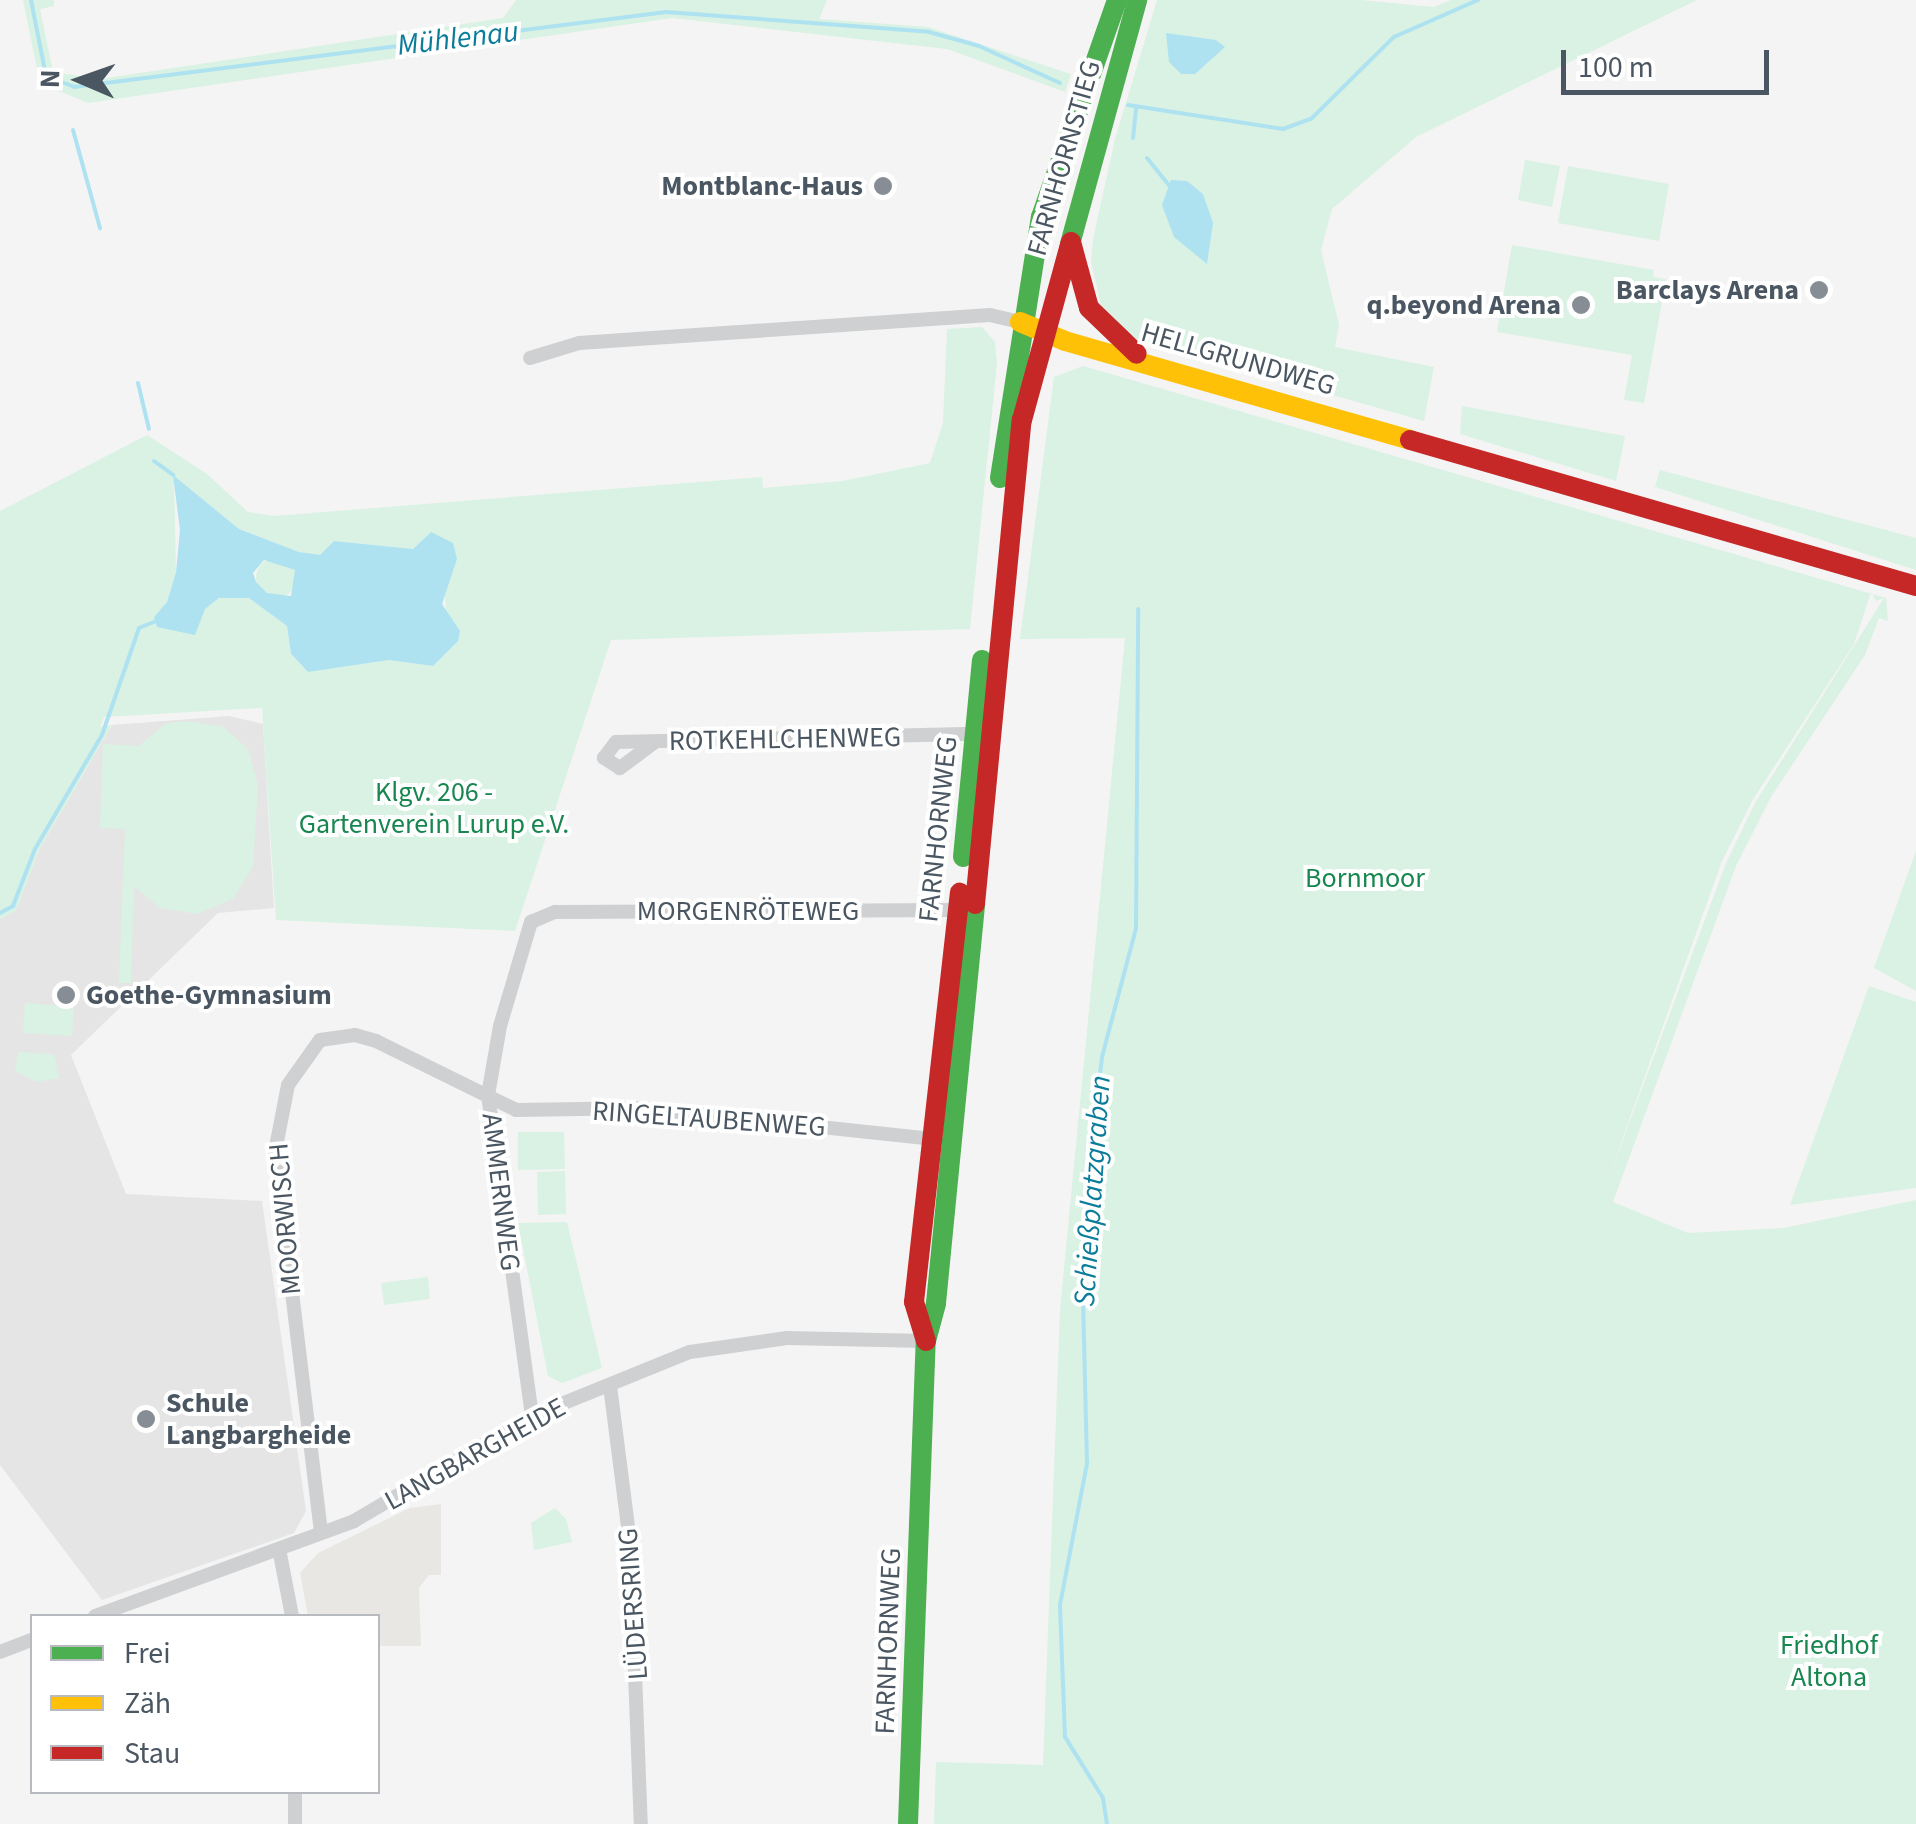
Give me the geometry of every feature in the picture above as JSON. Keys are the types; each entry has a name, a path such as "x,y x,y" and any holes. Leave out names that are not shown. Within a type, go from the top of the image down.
{"main road":[{"name":"FARNHORNSTIEG","path":"1020,322 1042,217 1117,0"},
{"name":"FARNHORNSTIEG","path":"1042,331 1137,0"},
{"path":"1070,232 1089,308 1143,358"},
{"name":"HELLGRUNDWEG","path":"1020,322 1916,586"},
{"name":"FARNHORNWEG","path":"926,1341 914,1302 1020,322"},
{"name":"FARNHORNWEG","path":"908,1824 926,1341 936,1304 1015,476 1042,331"}],"street":[{"name":"HELLGRUNDWEG","path":"530,358 603,341 990,315 1020,322"},
{"name":"ROTKEHLCHENWEG","path":"654,742 975,734"},
{"name":"MORGENRÖTEWEG","path":"538,916 958,910"},
{"name":"AMMERNWEG","path":"532,1416 488,1095 524,939 538,916"},
{"name":"MOORWISCH","path":"321,1532 276,1187 278,1119 288,1085 310,1047 336,1035 355,1035 488,1095"},
{"name":"RINGELTAUBENWEG","path":"488,1095 516,1110 643,1108 934,1139"},
{"name":"LANGBARGHEIDE","path":"100,1614 354,1521 532,1416 661,1362 724,1346 818,1337 926,1341"},
{"name":"LÜDERSRING","path":"610,1386 630,1543 640,1824"},
{"path":"280,1549 292,1614"},
{"path":"0,1651 30,1641"},
{"path":"294,1824 295,1794"}],"shaded area":[{"path":"229,716 263,724 274,908 218,913 71,1055 126,1194 262,1201 306,1511 294,1533 102,1600 0,1465 0,919 16,910 39,850 112,725"},
{"path":"441,1504 441,1575 429,1575 419,1588 421,1646 380,1646 380,1614 308,1614 300,1573 318,1553 410,1508"}],"green space":[{"path":"23,0 54,0 54,6 40,9 53,72 100,79 503,18 516,0 827,0 819,19 928,27 1071,74 1065,92 947,49 672,18 88,103 40,83"},
{"path":"1157,0 1360,0 1434,7 1451,0 1697,0 1416,137 1332,209 1321,250 1339,325 1335,347 1434,367 1424,421 1136,339 1103,314 1091,262 1093,239 1115,139"},
{"path":"1525,160 1560,166 1552,207 1518,200"},
{"path":"1568,166 1669,184 1659,241 1558,223"},
{"name":"q.beyond Arena","path":"1512,245 1654,270 1653,277 1666,279 1644,403 1624,400 1632,355 1497,332"},
{"name":"Klgv. 206 - Gartenverein Lurup e.V.","path":"982,327 995,342 997,363 970,629 611,640 515,931 276,920 262,708 104,717 100,727 112,725 39,850 16,911 0,919 0,511 147,435 207,474 248,512 274,516 762,477 763,488 843,481 930,463 943,423 947,329","holes":["174,476 239,529 299,552 321,556 334,541 413,549 431,532 439,537 447,619 433,666 389,660 308,672 291,655 287,626 249,598 219,598 205,608 195,635 154,617 167,602 176,572"]},
{"name":"Bornmoor","path":"1083,366 1871,594 1854,644 1752,801 1722,861 1606,1185 1726,863 1755,803 1884,598 1876,601 1872,594 1886,598 1888,621 1879,618 1865,655 1771,797 1736,866 1613,1202 1688,1233 1784,1228 1916,1200 1916,1824 934,1824 936,1762 1043,1765 1060,1310 1125,638 1020,639 1054,377"},
{"path":"1462,406 1625,436 1616,481 1460,434"},
{"path":"1660,470 1916,538 1916,570 1655,487"},
{"path":"276,558 290,564 296,578 290,592 276,598 262,592 256,578 262,564"},
{"path":"184,721 222,726 248,749 258,785 253,866 233,899 197,914 160,908 134,886 131,983 119,983 125,829 100,828 103,744 139,746 165,724"},
{"path":"1916,851 1916,991 1874,968"},
{"path":"1869,986 1916,1002 1916,1188 1790,1205"},
{"path":"25,1003 74,1007 72,1036 23,1033"},
{"path":"18,1052 54,1054 59,1078 36,1082 15,1071"},
{"path":"518,1132 564,1132 565,1169 518,1170"},
{"path":"565,1171 566,1214 538,1215 537,1172"},
{"path":"567,1222 602,1368 562,1383 548,1376 518,1223"},
{"path":"428,1277 430,1299 384,1305 381,1283"},
{"path":"555,1508 566,1519 572,1542 534,1550 531,1523"}],"water":[{"path":"1166,33 1216,40 1225,47 1195,74 1181,74 1169,62"},
{"path":"1171,180 1187,181 1203,194 1213,223 1207,264 1174,237 1162,205"},
{"path":"173,475 239,529 299,552 320,555 334,541 413,549 431,532 453,543 457,559 442,604 460,631 458,641 433,666 389,660 308,672 291,654 287,626 249,598 219,598 205,609 195,635 157,627 154,617 167,602 176,572 180,530","holes":["264,560 295,570 291,596 267,593 253,573"]}],"waterway":[{"name":"Mühlenau","path":"31,0 46,76 74,87 666,12 929,32 979,46 1060,83"},
{"name":"Mühlenau","path":"1128,105 1283,129 1311,119 1394,37 1478,0"},
{"path":"1133,138 1136,109"},
{"path":"73,130 100,228"},
{"path":"1147,158 1169,185"},
{"path":"138,383 149,429"},
{"path":"154,461 173,475"},
{"name":"Schießplatzgraben","path":"1107,1824 1103,1798 1065,1737 1060,1605 1087,1463 1082,1252 1090,1154 1102,1057 1136,928 1138,609"},
{"path":"0,913 13,906 35,849 102,735 139,628 156,621"}],"traffic: fast":[{"path":"1000,478 1041,217 1117,0"},
{"path":"1070,244 1137,0"},
{"path":"963,857 982,660"},
{"path":"908,1824 926,1341 936,1303 975,904"}],"traffic: slow":[{"path":"1020,322 1065,341 1410,440"}],"traffic: jam":[{"path":"1071,242 1089,308 1137,354"},
{"path":"975,904 1022,420 1070,244"},
{"path":"1410,440 1916,586"},
{"path":"926,1341 914,1302 960,893"}],"place":[{"name":"Montblanc-Haus","path":"883,186"},
{"name":"Barclays Arena","path":"1819,290"},
{"name":"q.beyond Arena","path":"1581,305"},
{"name":"Goethe-Gymnasium","path":"66,995"},
{"name":"Schule Langbargheide","path":"146,1419"}],"park label":[{"name":"Friedhof Altona","path":"1829,1661"}]}
